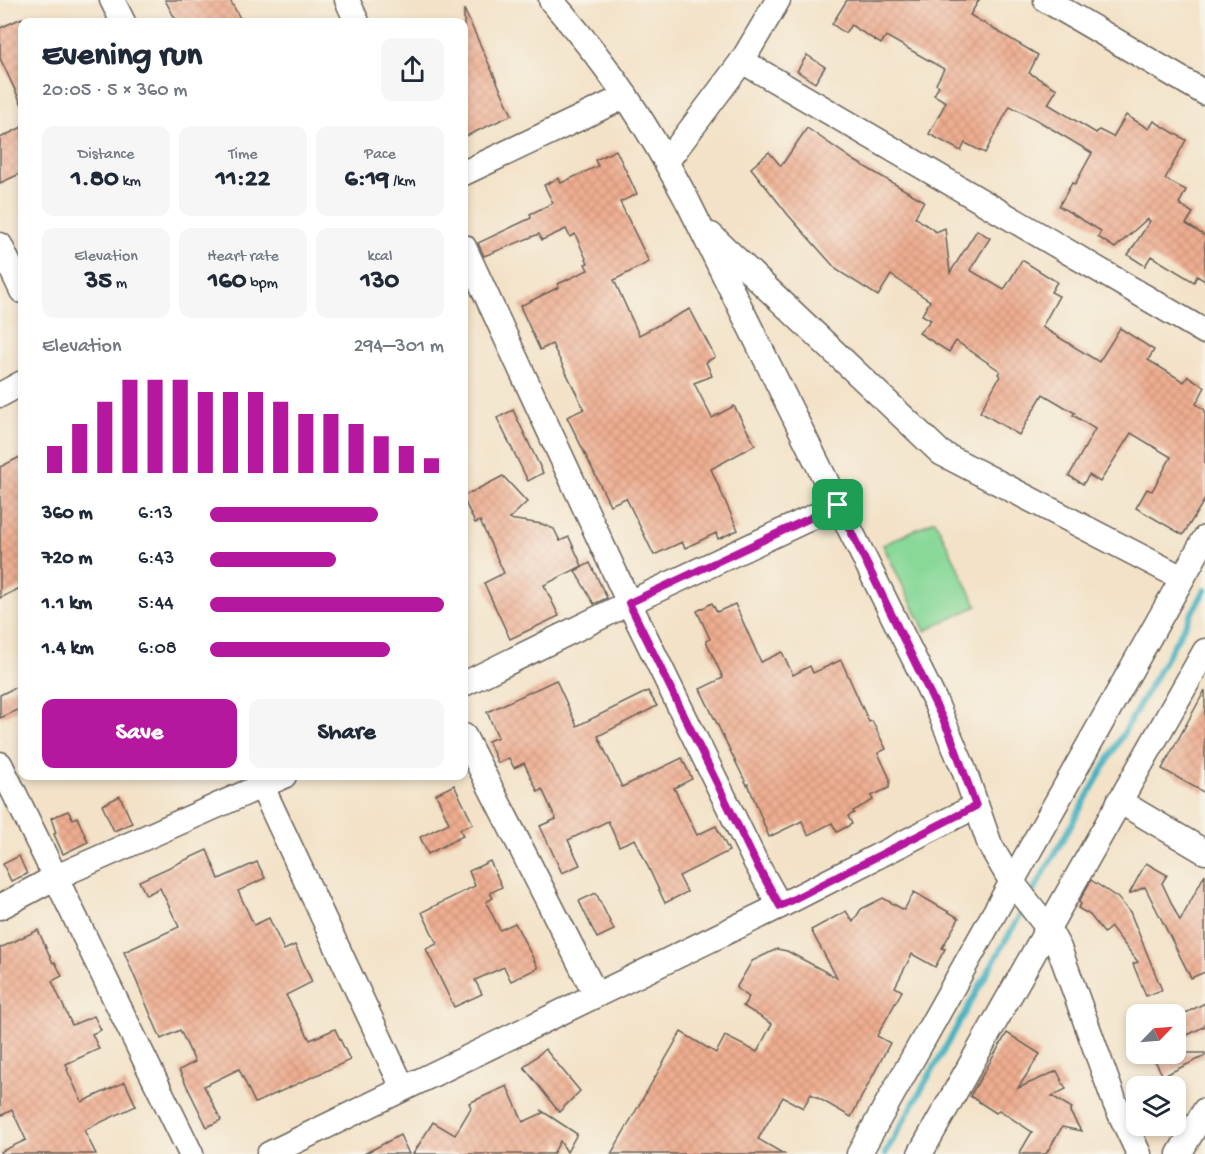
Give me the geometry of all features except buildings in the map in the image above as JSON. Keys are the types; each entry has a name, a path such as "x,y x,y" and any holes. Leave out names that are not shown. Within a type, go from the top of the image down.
{"street":[{"path":"112,0 121,18"},
{"path":"346,0 355,18"},
{"path":"551,0 589,45 626,96 667,161 699,223 950,734 990,845 1014,886 1044,923 1059,948 1115,1103 1139,1154"},
{"path":"667,161 742,61 778,0"},
{"path":"1046,0 1205,93"},
{"path":"742,61 1205,332"},
{"path":"468,171 626,96"},
{"path":"699,223 941,453 1182,578"},
{"path":"0,245 18,283"},
{"path":"468,256 629,603 756,863 780,906"},
{"path":"0,395 18,386"},
{"path":"468,682 629,603 838,505"},
{"path":"859,1154 1014,886 1205,538"},
{"path":"920,1154 1044,923 1119,801 1205,651"},
{"path":"468,744 596,995"},
{"path":"0,764 191,1154"},
{"path":"0,907 54,878 259,781 403,1088"},
{"path":"1119,801 1205,852"},
{"path":"268,1154 780,906 976,806"},
{"path":"1179,1154 1205,1110"}],"green space":[{"path":"935,520 977,606 925,631 883,545"}],"waterway":[{"path":"1030,897 1205,590"},
{"path":"885,1154 1024,908"}],"route":[{"path":"838,505 934,699 950,734 976,806 780,906 756,863 629,603 838,505"}]}
